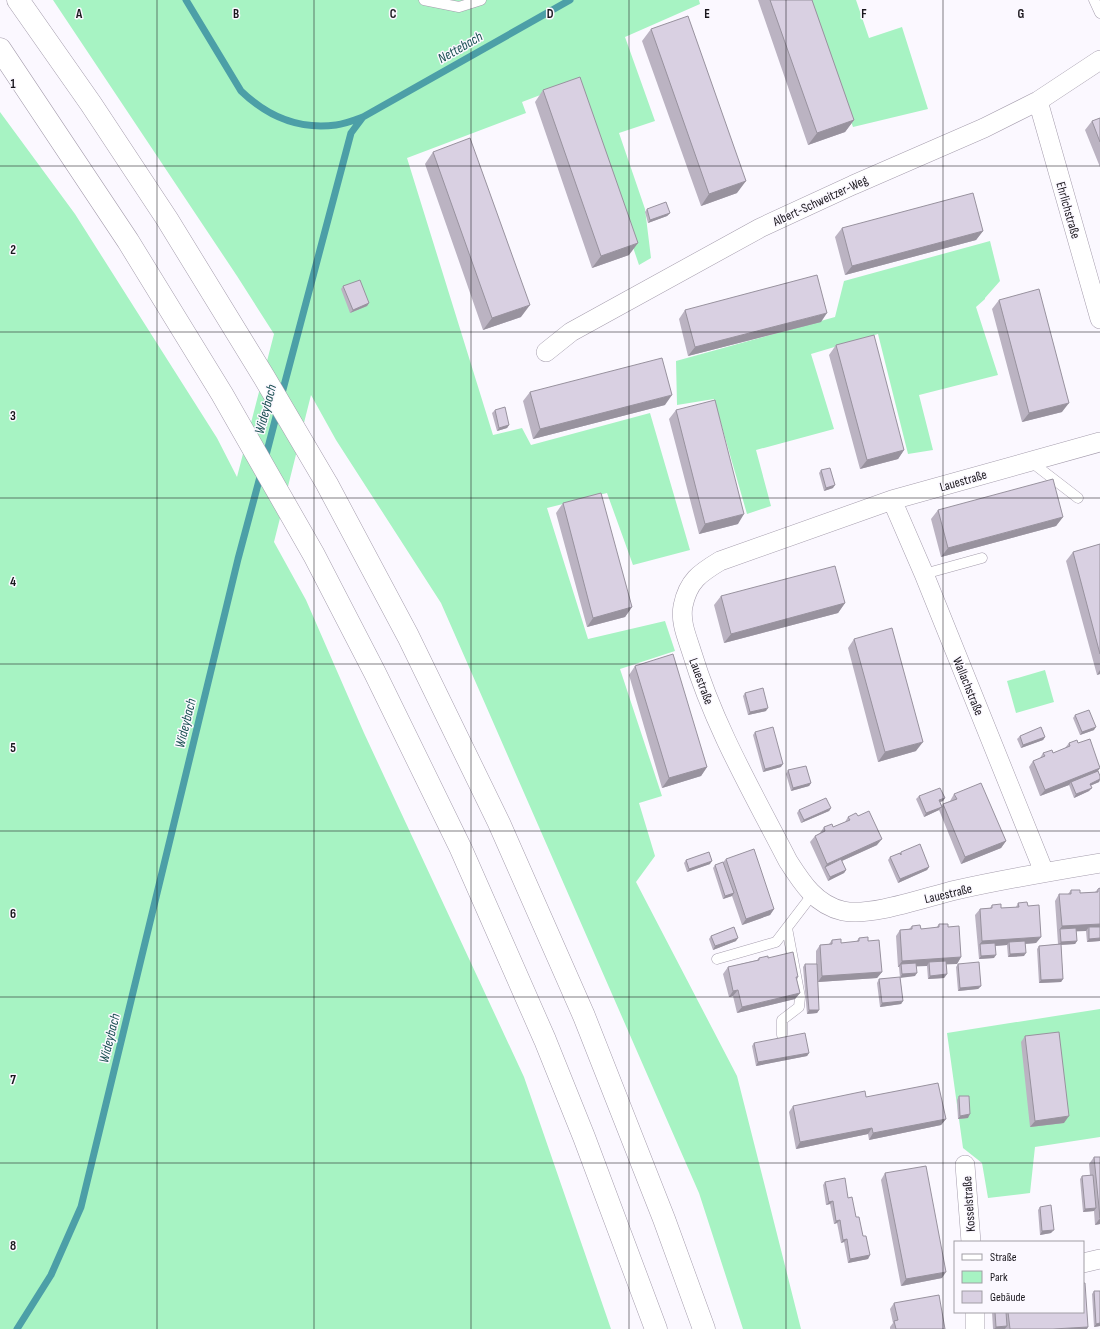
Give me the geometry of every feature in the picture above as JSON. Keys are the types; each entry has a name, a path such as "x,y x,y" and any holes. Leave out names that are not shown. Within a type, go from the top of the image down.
{"highway":[{"path":"18,0 91,104 166,219 231,324 327,484 408,636 502,830 584,1016 653,1190 704,1329"},
{"path":"0,49 128,241 222,394 314,555 411,746 473,878 545,1040 584,1137 656,1329"}],"street":[{"name":"Albert-Schweitzer-Weg","path":"546,352 571,332 760,228 846,188 976,131 1038,101 1100,60"},
{"name":"Ehrlichstraße","path":"1038,101 1100,319"},
{"name":"Lauestraße","path":"1100,442 892,500 720,561 699,574 688,588 683,606 682,621 695,664 723,735 788,861 812,895 828,906 844,911 862,912 883,909 956,890 1044,872 1100,863"},
{"name":"Wallachstraße","path":"892,500 924,574 1044,872"},
{"name":"Kosselstraße","path":"965,1165 971,1241"},
{"path":"1084,1263 1100,1259"},
{"path":"975,1313 975,1329"}],"lane":[{"path":"424,0 459,7 481,0"},
{"path":"1094,0 1100,13"},
{"path":"1030,461 1078,498"},
{"path":"924,574 982,558"},
{"path":"717,959 776,942 812,895"},
{"path":"782,1034 782,1020 799,1007 800,997 787,928"}],"green space":[{"path":"53,0 699,0 700,4 625,37 655,121 619,133 645,209 651,258 639,265 577,81 522,102 526,113 407,158 493,435 522,428 531,445 650,413 690,550 633,565 607,493 547,508 588,639 665,621 675,651 620,669 662,796 639,803 655,856 636,882 737,1076 801,1329 743,1329 699,1193 441,603 336,440 311,395 274,542 306,600 364,733 524,1077 611,1329 0,1329 0,112 75,214 217,438 237,477 274,334"},
{"path":"807,0 856,0 869,38 902,27 928,109 853,127"},
{"path":"990,241 1000,281 976,307 998,375 919,395 933,450 908,454 878,334 811,354 834,429 756,450 771,506 747,514 714,399 677,405 676,361 835,317 844,281"},
{"path":"1045,670 1054,702 1016,713 1007,681"},
{"path":"1100,1009 1100,1137 1035,1147 1030,1193 988,1198 982,1163 963,1148 947,1033"}],"building":[{"path":"770,0 812,0 854,120 817,133"},
{"path":"688,16 746,181 709,194 651,29"},
{"path":"580,77 638,243 601,256 543,90"},
{"path":"1100,118 1100,142 1092,121"},
{"path":"470,138 530,305 492,318 433,152"},
{"path":"973,193 983,231 852,266 842,228"},
{"path":"666,202 670,213 650,220 647,209"},
{"path":"817,275 827,313 695,347 685,310"},
{"path":"360,280 369,303 353,310 343,286"},
{"path":"1039,289 1069,403 1029,413 999,300"},
{"path":"874,335 904,450 867,460 836,345"},
{"path":"662,358 672,395 540,429 530,392"},
{"path":"715,400 744,514 705,524 676,410"},
{"path":"505,407 509,425 499,428 495,410"},
{"path":"830,468 835,485 826,488 821,470"},
{"path":"1053,479 1063,517 948,548 938,510"},
{"path":"601,493 632,607 593,618 563,503"},
{"path":"1100,544 1100,654 1073,552"},
{"path":"835,566 845,603 731,634 721,596"},
{"path":"892,628 923,742 885,752 854,639"},
{"path":"673,654 707,767 669,778 635,666"},
{"path":"763,688 768,708 750,712 745,693"},
{"path":"1089,710 1096,727 1082,732 1075,715"},
{"path":"773,727 783,764 765,769 755,732"},
{"path":"1041,727 1045,737 1023,745 1020,736"},
{"path":"1090,739 1100,768 1045,790 1033,761 1045,756 1043,753 1052,750 1053,753 1070,746 1069,743 1077,740 1078,743"},
{"path":"806,766 811,783 793,788 788,770"},
{"path":"1098,771 1100,779 1090,784 1092,788 1076,794 1071,782"},
{"path":"981,783 1006,841 965,857 943,804 957,799 954,794"},
{"path":"940,788 945,798 939,800 942,807 926,813 919,796"},
{"path":"826,798 831,808 804,820 799,810"},
{"path":"869,811 882,839 827,864 815,836 825,831 824,827 832,824 833,827 850,820 848,817 856,813 858,816"},
{"path":"920,844 929,867 900,879 890,857 900,853 901,855 901,852"},
{"path":"754,849 774,909 746,919 726,859"},
{"path":"709,852 712,861 689,869 686,860"},
{"path":"841,859 846,870 830,877 825,867"},
{"path":"723,862 734,893 725,896 715,865"},
{"path":"1100,888 1100,924 1062,926 1059,894 1071,894 1071,890 1080,890 1080,893 1098,892 1098,889"},
{"path":"1027,902 1028,906 1039,905 1041,937 982,941 980,909 992,908 992,905 1001,904 1001,908 1019,907 1018,903"},
{"path":"939,924 948,924 948,927 959,926 961,957 902,961 900,930 912,929 912,926 920,925 921,929 939,927"},
{"path":"734,927 738,938 715,946 711,936"},
{"path":"1089,927 1100,927 1100,938 1089,939"},
{"path":"1076,928 1077,941 1061,942 1060,929"},
{"path":"868,937 868,941 879,940 882,972 822,976 820,945 832,944 832,940 841,939 841,943 859,941 859,938"},
{"path":"1025,941 1026,953 1010,954 1009,942"},
{"path":"995,943 996,955 981,956 980,944"},
{"path":"1061,944 1063,979 1041,980 1039,946"},
{"path":"793,952 798,977 796,977 800,993 742,1007 738,990 733,991 728,967 759,960 759,958 768,956 768,958"},
{"path":"946,961 947,974 930,976 929,962"},
{"path":"979,962 981,986 960,988 958,964"},
{"path":"916,963 917,973 902,974 901,964"},
{"path":"805,964 817,964 819,1010 809,1010"},
{"path":"900,977 903,1001 882,1003 879,979"},
{"path":"1059,1032 1069,1116 1035,1121 1025,1036"},
{"path":"805,1033 809,1053 758,1062 754,1043"},
{"path":"938,1083 946,1119 873,1133 872,1128 800,1142 793,1106 865,1091 866,1097"},
{"path":"959,1096 969,1096 970,1114 960,1116"},
{"path":"1094,1157 1100,1157 1100,1218"},
{"path":"926,1166 946,1272 906,1279 885,1173"},
{"path":"1093,1175 1096,1208 1085,1209 1082,1176"},
{"path":"845,1178 848,1198 852,1197 856,1217 859,1217 863,1236 866,1236 870,1255 850,1259 847,1239 843,1240 840,1220 836,1221 833,1201 829,1202 825,1182"},
{"path":"1051,1205 1054,1230 1042,1231 1040,1207"},
{"path":"1085,1283 1088,1327 1010,1329 1008,1313 1084,1313"},
{"path":"1094,1291 1100,1291 1100,1323 1096,1324"},
{"path":"939,1295 945,1329 896,1329 894,1321 898,1320 894,1303"},
{"path":"995,1313 1006,1313 1007,1326 996,1327"}],"waterway":[{"name":"Wideybach","path":"186,0 241,91 273,115 297,123 322,126 343,124 363,117 570,0"},
{"name":"Wideybach","path":"281,397 351,133 363,117"},
{"name":"Wideybach","path":"265,459 278,409"},
{"name":"Wideybach","path":"17,1329 51,1275 81,1207 238,559 261,473"}],"water label":[{"name":"Nettebach","path":"460,47"}]}
